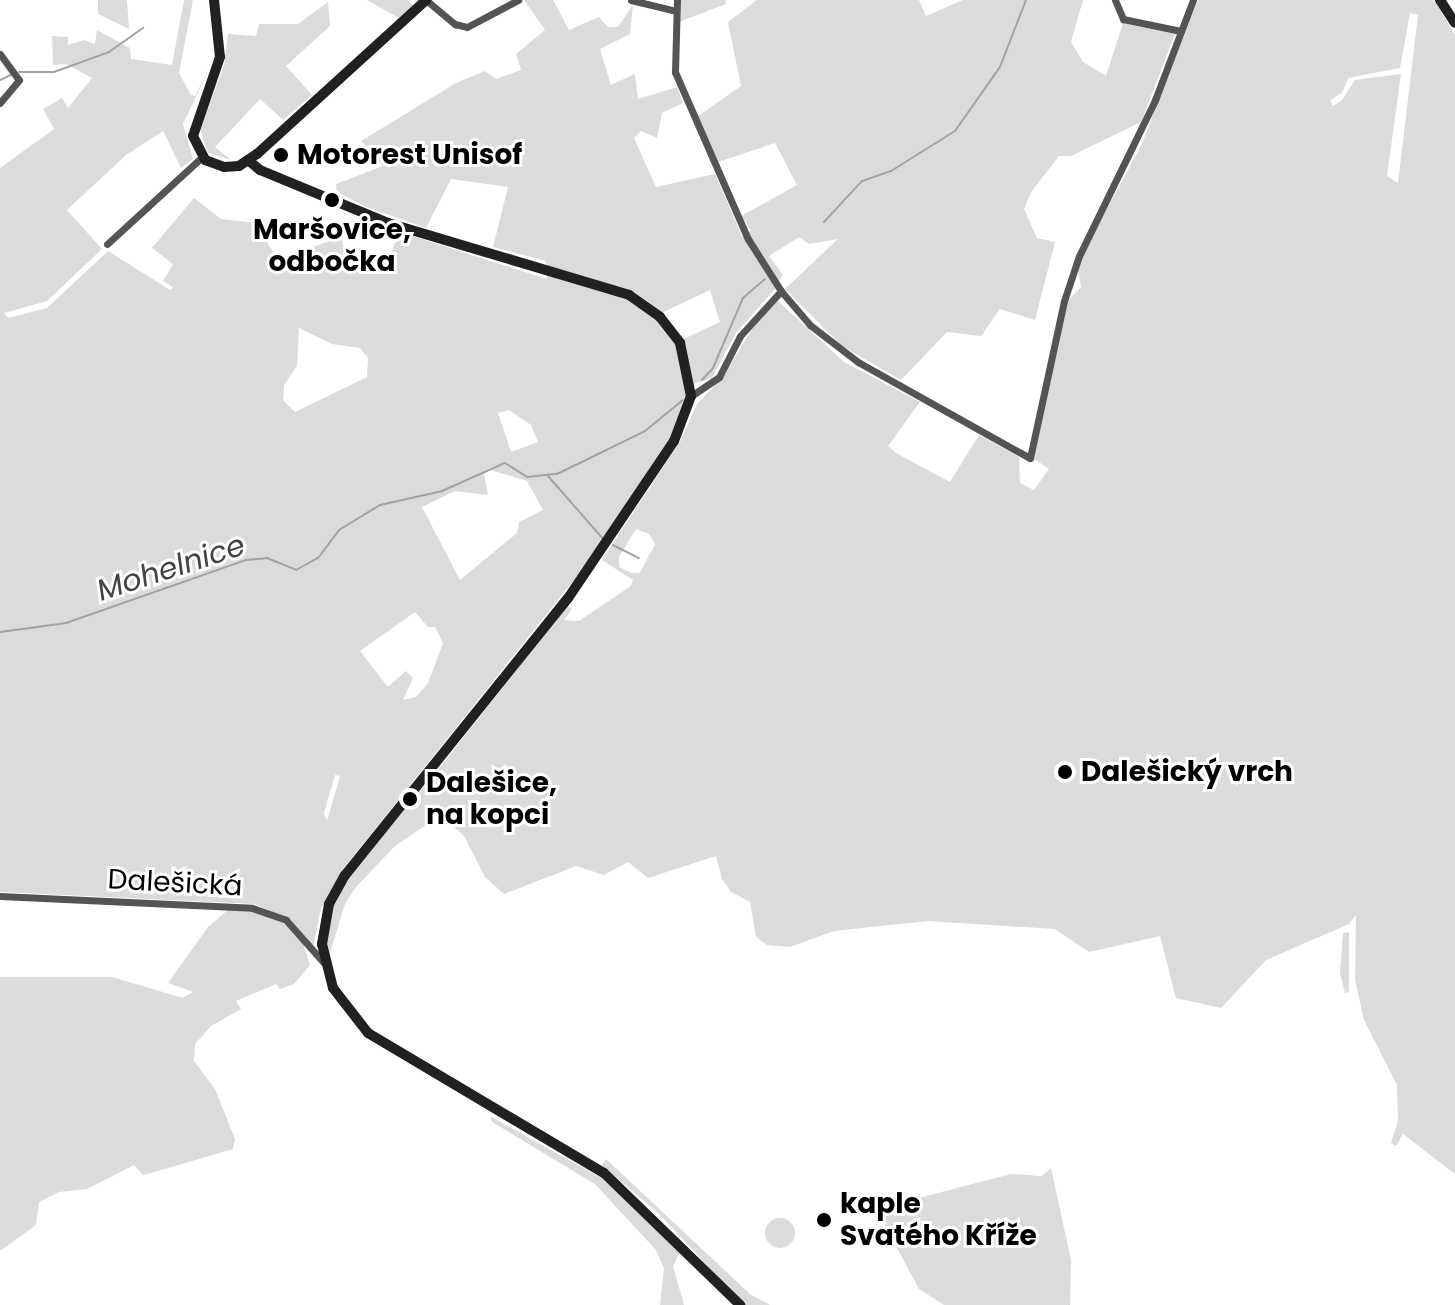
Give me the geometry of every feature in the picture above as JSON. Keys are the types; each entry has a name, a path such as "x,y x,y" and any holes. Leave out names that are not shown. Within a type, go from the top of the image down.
{"street":[{"path":"214,0 220,57 193,130 202,157 224,167 248,160 426,0 455,24 467,27 518,0"},
{"path":"631,0 676,11"},
{"path":"677,0 675,72 748,239 781,291 810,325 858,362 1030,458 1064,301 1079,256 1155,100 1193,0"},
{"path":"1115,0 1123,19 1181,31"},
{"path":"1440,0 1455,23"},
{"path":"0,54 19,80 0,103"},
{"path":"107,244 202,157"},
{"path":"248,160 260,170 388,223 637,300 660,317 680,343 691,396 674,441 599,556 339,884 323,925 324,963 345,1008 368,1033 604,1173 740,1305"},
{"path":"691,396 719,377 740,336 781,291"},
{"name":"Dalešická","path":"0,896 252,908 286,920 324,963"}],"shaded area":[{"path":"98,0 127,0 129,29 98,14"},
{"path":"184,0 193,0 179,73 191,95 195,96 211,65 183,124 193,159 181,168 163,131 126,155 67,210 102,249 47,301 4,313 8,318 47,308 108,251 170,290 173,287 163,281 173,264 152,248 194,198 221,219 255,223 278,260 340,237 353,264 373,269 391,253 400,232 547,279 546,261 493,247 508,187 451,179 426,228 364,206 337,192 336,184 383,166 361,141 456,83 485,71 496,79 521,70 516,54 545,30 524,0 553,0 569,30 599,17 608,27 618,27 633,5 630,34 600,49 611,85 635,74 638,99 677,87 683,103 662,113 657,138 641,131 634,138 656,187 715,174 742,236 751,230 741,216 797,185 775,143 718,162 698,116 741,86 728,22 757,0 919,0 926,16 963,0 1083,0 1071,42 1083,62 1106,76 1123,23 1175,34 1141,122 1071,156 1059,156 1031,192 1024,209 1037,238 1055,242 1035,320 1000,309 981,336 947,332 901,380 842,346 785,289 838,239 809,244 799,237 769,256 783,275 774,290 736,333 712,378 687,386 686,408 676,429 601,546 343,869 321,908 313,949 292,921 255,904 0,892 0,168 54,129 43,109 62,98 68,108 92,78 66,64 53,65 52,36 68,37 68,45 84,40 95,44 97,30 130,48 131,59 172,65","holes":["710,290 720,322 675,343 655,316","299,328 332,344 360,348 368,358 367,377 295,412 283,400 284,385 297,366","509,410 531,425 538,442 511,452 498,413","490,470 527,481 543,510 519,522 517,533 460,580 422,507 455,491 488,495 484,474","415,612 428,627 435,627 443,643 428,683 416,697 403,700 413,678 406,671 388,687 360,651","335,775 340,776 327,821 324,813"]},
{"path":"367,0 408,0 413,6 399,18"},
{"path":"681,0 725,0 726,4 679,22"},
{"path":"1198,0 1434,0 1455,35 1455,1174 1403,1134 1396,1146 1391,1143 1398,1121 1397,1085 1364,1020 1355,980 1356,915 1349,924 1266,960 1221,1008 1176,998 1160,936 1089,952 1055,929 928,921 834,931 790,947 767,945 756,937 750,902 731,892 722,879 716,856 648,878 628,862 604,875 576,866 504,894 485,877 464,836 441,815 395,846 356,887 345,904 328,959 326,927 339,888 381,834 430,780 567,606 572,609 564,620 579,621 631,586 633,580 602,560 681,440 697,404 723,377 763,311 778,301 844,362 920,402 888,446 896,453 950,482 979,435 1019,457 1020,483 1034,490 1049,469 1033,458 1068,300 1081,287 1078,270 1086,247 1141,146","holes":["1410,13 1418,15 1398,183 1387,176 1401,74 1355,80 1342,100 1333,106 1330,100 1342,93 1348,78 1400,68","636,529 649,534 655,544 640,573 631,573 619,567 619,557"]},
{"path":"328,2 330,26 286,66 312,95 283,120 260,99 215,147 231,160 208,153 200,129 224,66 228,34 256,36 259,24 298,24"},
{"path":"229,909 250,909 281,920 303,943 310,965 294,984 280,989 276,984 236,1001 241,1009 211,1026 195,1044 194,1061 215,1089 235,1139 233,1149 143,1175 134,1165 87,1189 59,1192 39,1202 36,1225 0,1251 0,977 112,977 183,998 193,992 168,983 208,927"},
{"path":"1349,932 1349,992 1345,993 1340,973 1343,933"},
{"path":"490,1116 610,1183 680,1252 673,1266 684,1305 660,1305 664,1268 656,1250 595,1184 492,1122"},
{"path":"606,1159 750,1294 770,1305 745,1305 658,1213 602,1165"},
{"path":"1051,1168 1071,1260 1070,1305 944,1305 919,1289 876,1209 1011,1174 1042,1176"},
{"path":"780,1218 791,1222 795,1233 791,1244 780,1248 769,1244 765,1233 769,1222"}],"waterway":[{"name":"Mohelnice","path":"824,222 862,181 891,171 955,131 1000,67 1026,0"},
{"path":"19,72 54,72 109,52 143,28"},
{"path":"0,80 13,74"},
{"name":"Mohelnice","path":"702,380 713,368 743,298 765,279"},
{"name":"Mohelnice","path":"0,632 66,623 246,560 267,558 296,570 318,558 339,530 380,505 442,491 505,463 527,477 557,474 645,431 683,400"},
{"path":"548,476 604,540"},
{"path":"613,545 639,558"}],"place":[{"name":"Motorest Unisof","path":"281,155"},
{"name":"Maršovice, odbočka","path":"332,200"},
{"name":"Dalešický vrch","path":"1065,772"},
{"name":"Dalešice, na kopci","path":"410,799"},
{"name":"kaple Svatého Kříže","path":"824,1220"}]}
